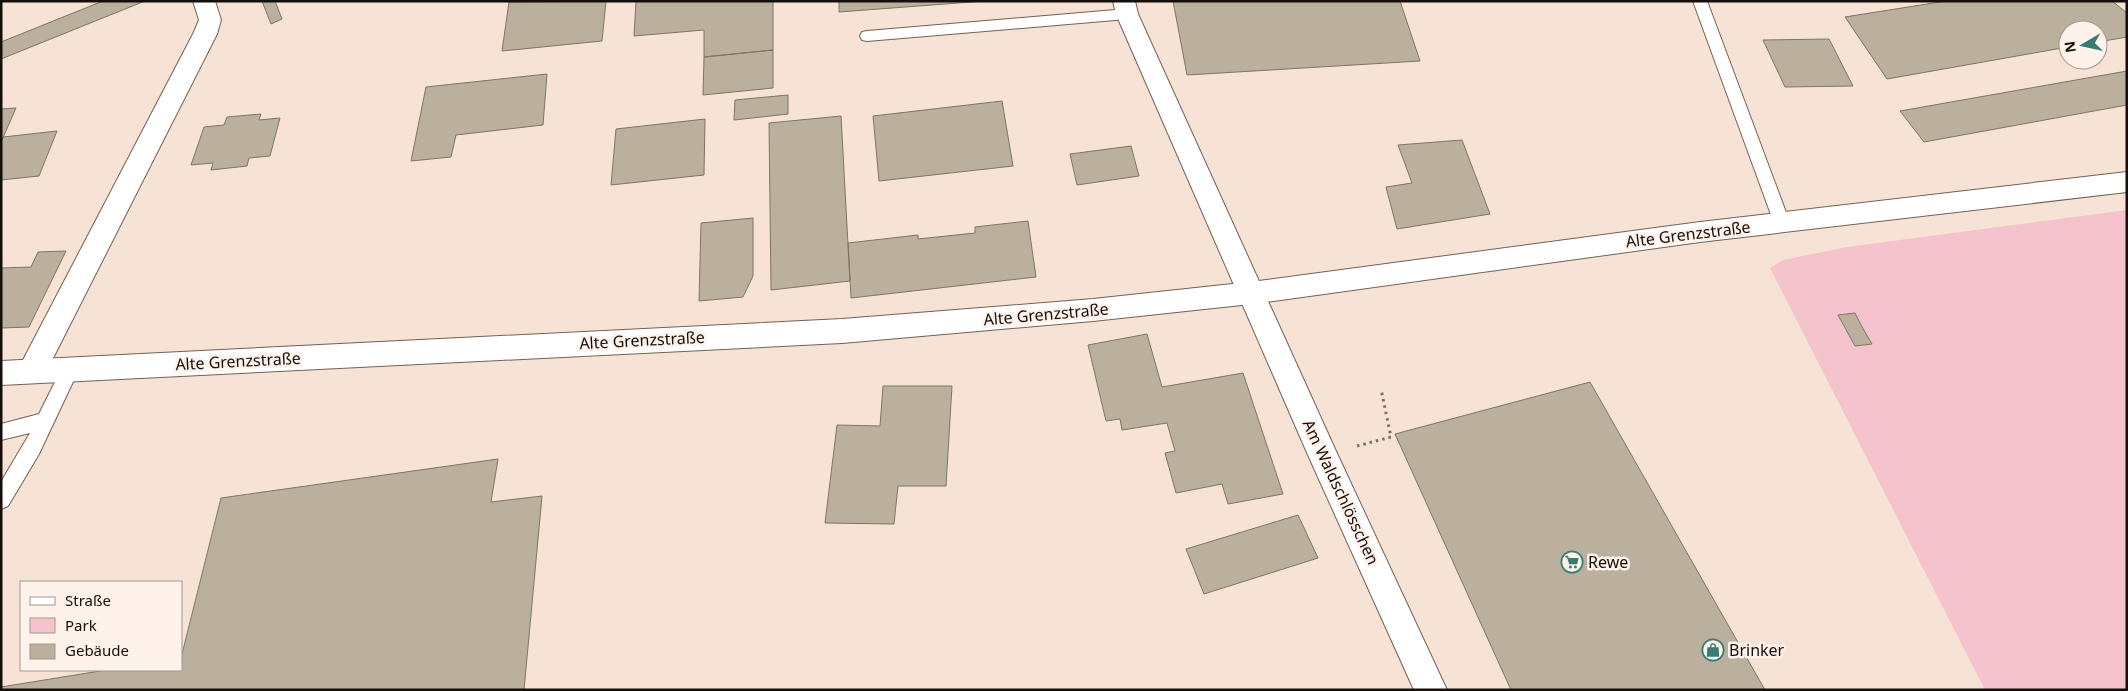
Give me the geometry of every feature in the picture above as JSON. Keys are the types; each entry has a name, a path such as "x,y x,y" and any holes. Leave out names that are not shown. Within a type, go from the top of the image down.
{"street":[{"path":"32,371 205,34 210,20 204,1"},
{"path":"1125,8 1251,293"},
{"name":"Alte Grenzstraße","path":"1,373 842,331 1093,310 1251,293 1700,232 1782,224 2127,182"},
{"name":"Am Waldschlösschen","path":"1251,293 1431,690"}],"lane":[{"path":"1700,1 1782,224"},
{"path":"867,36 1125,8"},
{"path":"1,500 45,421 70,369"},
{"path":"1,432 45,421"}],"path":[{"path":"1323,455 1391,437 1391,429 1381,389"}],"green space":[{"path":"2127,210 2127,690 1985,690 1770,268 1783,260 1847,247"}],"building":[{"path":"103,1 145,1 1,59 1,42"},
{"path":"262,1 275,1 282,19 271,24"},
{"path":"606,1 602,41 502,51 509,2"},
{"path":"636,1 773,1 773,50 704,57 704,30 634,36"},
{"path":"839,1 985,1 839,12"},
{"path":"1173,1 1400,1 1420,61 1187,75"},
{"path":"1946,1 2112,1 2127,13 2127,37 2108,40 2108,20 2058,20 2058,49 1887,79 1845,17"},
{"path":"1829,39 1853,86 1785,87 1763,40"},
{"path":"773,50 773,88 703,95 704,57"},
{"path":"2127,71 2127,105 1924,142 1900,111"},
{"path":"547,74 543,125 456,135 451,157 411,161 426,87"},
{"path":"788,95 788,114 734,120 735,100"},
{"path":"1002,101 1013,166 879,181 873,116"},
{"path":"16,108 2,140 1,141 1,109"},
{"path":"261,114 259,120 280,118 270,156 249,158 247,166 211,170 213,163 191,165 204,127 224,125 227,117"},
{"path":"841,116 850,281 771,290 769,123"},
{"path":"705,119 704,175 611,185 616,129"},
{"path":"57,131 39,176 1,180 1,142 3,137"},
{"path":"1462,140 1490,214 1397,229 1386,187 1412,183 1398,145"},
{"path":"1131,146 1139,176 1077,185 1070,154"},
{"path":"753,218 753,276 743,297 699,301 701,223"},
{"path":"1028,221 1036,277 851,298 848,243 918,235 918,239 975,233 975,227"},
{"path":"66,251 29,327 1,328 1,268 31,267 38,252"},
{"path":"1855,313 1872,344 1855,346 1838,315"},
{"path":"1147,334 1162,387 1243,373 1283,494 1228,504 1222,484 1176,493 1165,453 1175,451 1167,423 1122,430 1120,419 1106,421 1088,345"},
{"name":"Rewe","path":"1590,382 1765,690 1511,690 1395,434"},
{"path":"883,386 952,386 946,486 898,486 894,524 825,523 837,425 880,426"},
{"path":"498,459 491,502 542,496 524,690 1,690 1,687 100,671 182,671 182,654 221,498"},
{"path":"1298,515 1318,558 1204,594 1186,549"}],"place":[{"name":"Rewe","path":"1572,562"},
{"name":"Brinker","path":"1713,650"}]}
